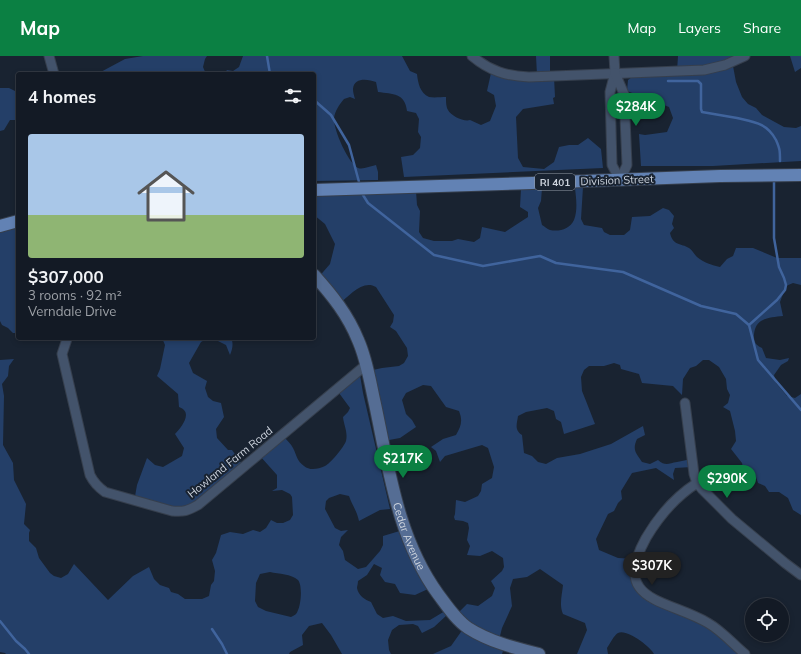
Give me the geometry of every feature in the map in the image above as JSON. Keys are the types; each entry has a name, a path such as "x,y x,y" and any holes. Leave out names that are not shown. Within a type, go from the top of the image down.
{"main road":[{"name":"Division Street","path":"316,190 720,176 801,175"},
{"path":"0,226 16,222"}],"street":[{"path":"49,56 53,72"},
{"path":"472,56 479,62 498,72 519,76 704,70 725,65 745,56"},
{"path":"614,56 615,73 610,92 612,165 620,180"},
{"path":"615,73 624,94 627,165 620,180"},
{"name":"Cedar Avenue","path":"316,278 342,309 359,341 366,364 402,523 420,564 433,586 448,607 467,627 495,642 539,654"},
{"name":"Howland Farm Road","path":"67,340 62,354 90,475 98,488 105,492 172,511 182,512 198,505 366,364"},
{"path":"685,403 694,474 697,483 732,519 801,575"},
{"path":"697,483 687,489 668,508 652,528 636,559 635,576 637,584 648,596 708,623 721,632 745,654"}],"shaded area":[{"path":"143,56 207,56 203,67 205,72 101,72 125,59"},
{"path":"243,56 402,56 410,71 417,74 423,93 429,97 446,97 447,109 452,114 461,119 470,120 481,125 490,121 496,106 494,95 487,91 491,73 537,75 536,56 550,56 550,75 554,77 554,104 523,109 516,117 518,158 523,167 544,169 554,162 559,147 578,145 588,138 601,149 603,168 404,177 401,157 413,155 420,148 421,137 418,132 419,119 416,113 407,111 406,105 401,98 393,94 378,92 376,82 362,80 356,82 354,85 353,90 355,99 350,97 344,99 336,110 334,123 342,145 350,160 358,168 376,165 378,180 316,181 316,72 226,72 227,70 233,71 239,67"},
{"path":"678,56 733,56 735,61 733,66 736,82 742,97 748,104 756,108 762,115 784,127 796,128 801,126 801,161 713,166 641,166 639,134 645,135 667,132 673,118 669,107 627,91 628,80 632,77 677,71"},
{"path":"790,56 801,56 801,68 795,72"},
{"path":"0,88 9,88 16,91 16,120 10,120 4,130 0,131"},
{"path":"583,187 581,219 584,225 602,228 604,232 610,235 624,235 630,230 632,217 650,216 663,208 669,210 674,216 672,224 674,228 670,233 673,240 678,244 689,248 697,257 708,264 720,267 727,259 733,256 736,248 753,248 777,258 801,258 801,285 793,283 786,286 780,302 783,316 761,321 755,328 754,335 756,344 762,348 766,358 780,360 789,358 788,361 781,365 774,375 776,383 787,396 795,398 801,394 801,515 793,510 788,498 779,492 769,492 765,486 758,483 755,474 744,472 742,463 731,449 736,441 730,411 723,407 728,403 730,395 727,389 726,379 719,367 709,360 703,360 696,366 690,368 683,379 682,395 673,386 642,383 639,374 621,369 620,365 614,363 604,366 589,366 584,370 581,377 582,391 595,424 564,434 561,422 556,419 554,411 547,408 526,412 518,416 517,422 517,429 522,435 524,453 532,456 538,462 546,464 557,458 580,454 611,444 643,426 645,435 637,439 635,446 635,451 642,462 650,464 658,460 668,464 691,459 692,467 675,468 673,474 674,480 656,468 632,473 621,491 622,499 614,511 608,514 596,539 599,550 618,558 636,559 634,575 659,605 684,617 702,623 743,654 654,654 638,639 622,632 618,633 612,640 607,648 608,654 577,654 587,630 585,623 563,614 561,604 563,585 540,569 527,577 513,579 510,588 512,606 502,628 498,644 504,648 502,654 433,654 451,646 463,629 453,618 467,604 478,606 492,596 495,588 491,581 502,571 504,567 503,558 492,551 480,556 467,555 470,546 467,540 469,528 468,523 455,520 454,517 456,500 465,502 478,496 481,491 482,484 492,478 494,467 488,448 482,445 445,456 440,462 436,451 431,447 443,439 456,435 460,426 461,418 459,411 446,407 431,386 423,385 406,393 402,400 406,414 416,427 400,438 389,440 373,370 399,366 404,363 408,356 407,348 396,331 390,327 393,322 394,315 376,287 366,285 361,287 339,304 317,279 330,264 335,244 325,224 316,217 316,196 416,191 417,205 420,211 419,232 423,238 434,241 452,241 458,239 474,242 480,238 482,227 505,232 528,217 528,212 520,207 521,189 542,188 541,201 538,208 542,225 553,231 567,228 574,220 576,212 575,188"},
{"path":"16,228 16,333 13,333 2,325 0,321 0,232"},
{"path":"163,340 204,340 201,342 189,363 193,373 207,381 205,388 208,397 213,401 221,403 224,417 216,429 217,438 228,450 232,450 244,467 186,512 134,502 137,485 147,458 155,465 163,467 182,456 184,448 175,434 185,420 186,412 179,407 178,394 157,376 165,345"},
{"path":"216,340 232,340 233,345 230,355 226,345"},
{"path":"14,359 9,366 8,376 2,384 4,396 3,445 13,463 14,480 26,504 24,524 30,530 29,541 36,548 39,558 54,576 61,578 68,574 74,564 108,600 133,576 149,567 154,579 160,585 169,588 171,592 178,594 185,599 202,599 209,596 211,585 214,581 215,571 212,560 216,553 221,535 230,532 243,534 253,530 260,532 266,528 271,520 277,523 283,523 290,520 293,515 292,497 290,494 282,490 272,491 277,488 277,475 260,456 284,437 289,442 297,458 306,468 317,469 327,465 340,451 346,441 343,417 350,408 339,393 360,375 390,509 380,510 359,521 349,496 340,494 329,498 326,501 325,509 335,528 341,531 348,530 341,537 339,545 343,551 345,560 358,569 366,567 380,551 383,545 383,536 403,530 428,589 415,595 400,593 395,584 385,582 380,575 382,568 374,564 367,575 358,581 357,588 362,597 371,602 377,614 383,618 393,616 406,621 430,620 445,611 447,615 434,627 422,633 418,626 413,624 399,625 392,630 388,640 391,654 342,654 322,623 309,626 302,635 303,645 289,654 6,654 0,652 0,360","holes":["270,572 292,576 300,583 301,597 298,611 291,617 266,611 258,607 255,601 256,583 260,574"]}],"waterway":[{"path":"267,56 270,72"},
{"path":"668,81 698,81 701,84 702,112 737,118 760,124 768,130 776,140 780,150 780,161"},
{"path":"316,102 331,115 349,145 359,182"},
{"path":"749,325 777,300 785,290 786,285 779,267 774,238 774,182"},
{"path":"363,195 368,203 434,255 483,266 540,256 556,263 623,272 701,306 736,314 749,325 758,360 801,410"},
{"path":"0,621 29,654"},
{"path":"212,629 227,654"}]}
